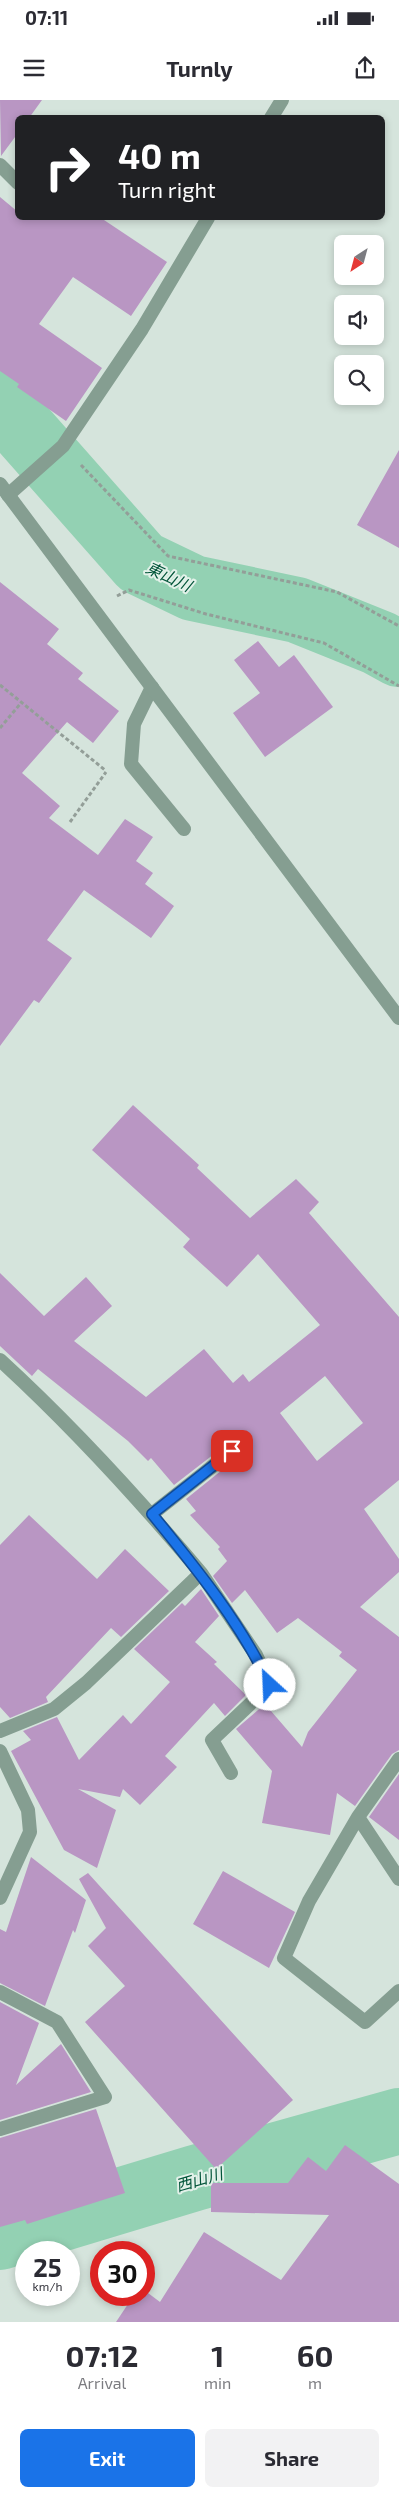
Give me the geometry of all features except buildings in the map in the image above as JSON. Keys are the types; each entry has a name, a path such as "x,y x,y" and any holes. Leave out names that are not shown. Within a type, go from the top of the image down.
{"street":[{"path":"273,115 282,100"},
{"path":"0,166 15,180"},
{"path":"207,220 142,329 63,446 36,472 4,489 399,1018"},
{"path":"152,687 134,724 131,743 131,764 184,829"},
{"path":"0,1360 42,1399 152,1514 201,1573 256,1655 270,1685 212,1740 231,1773"},
{"path":"152,1514 232,1451"},
{"path":"0,1731 54,1710 86,1683 201,1573"},
{"path":"0,1751 28,1810 30,1832 0,1898"},
{"path":"399,1759 358,1817 310,1901 284,1958 365,2022 399,1991"},
{"path":"358,1817 399,1879"},
{"path":"0,1992 57,2022 105,2096 0,2129"}],"path":[{"path":"63,446 168,556 337,592 399,626"},
{"path":"92,606 129,590 206,614 324,642 399,686"},
{"path":"0,685 107,772"},
{"path":"0,728 22,702"},
{"path":"70,822 131,743"}],"waterway":[{"name":"東山川","path":"0,403 141,563 193,588 297,610 379,643 399,654"},
{"name":"西山川","path":"0,2237 195,2178 399,2121"}],"route":[{"path":"232,1451 152,1514 201,1573 256,1655 270,1685"}]}
